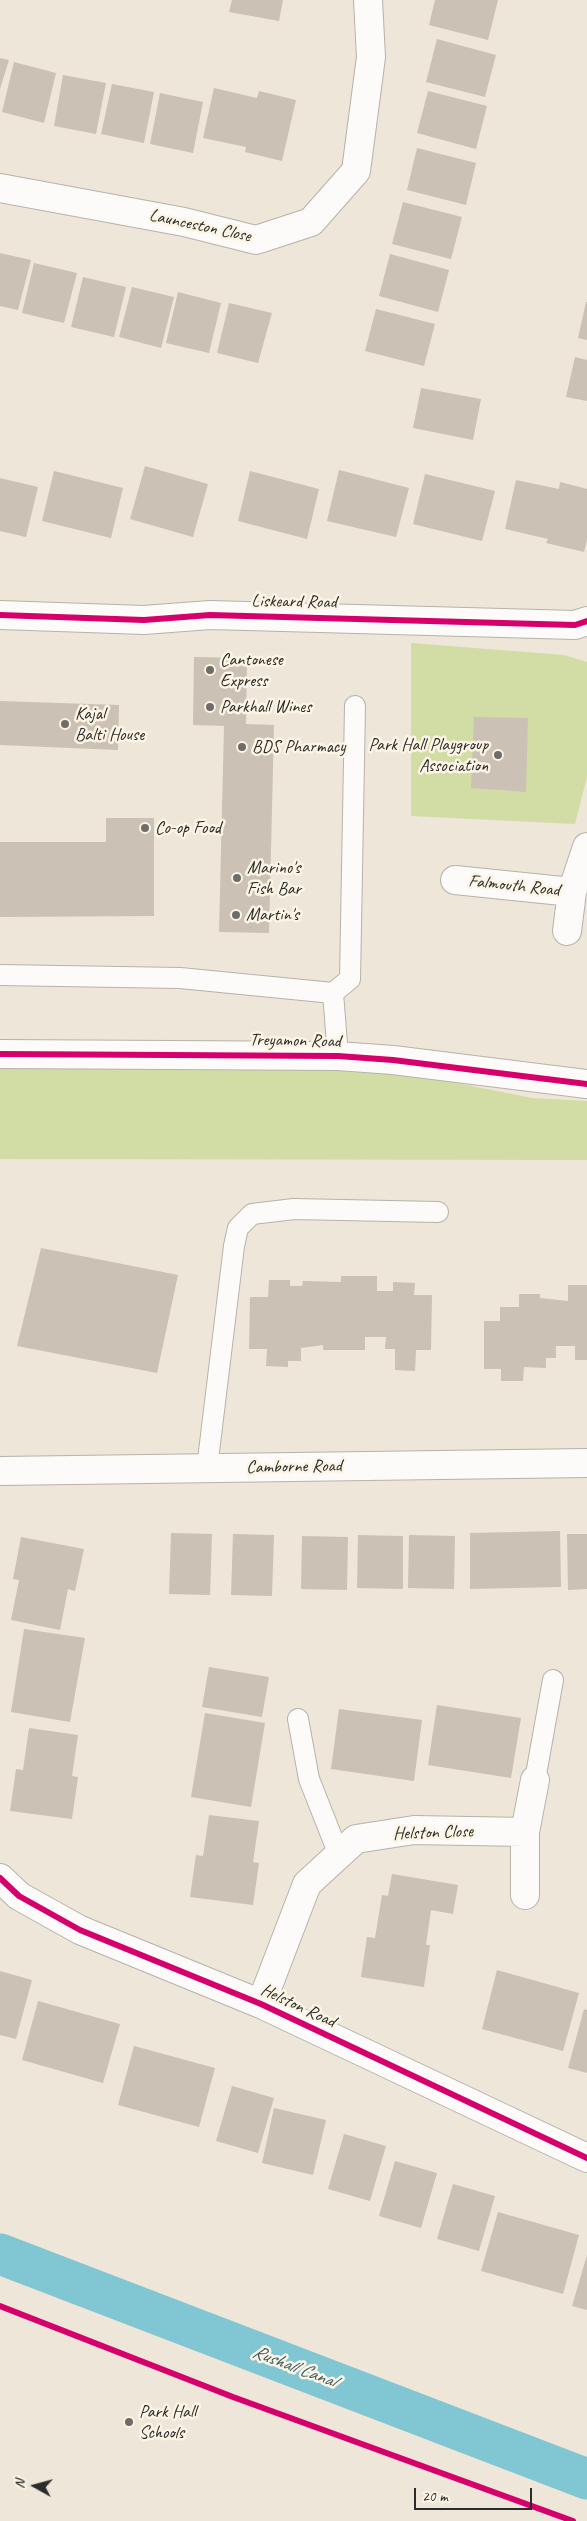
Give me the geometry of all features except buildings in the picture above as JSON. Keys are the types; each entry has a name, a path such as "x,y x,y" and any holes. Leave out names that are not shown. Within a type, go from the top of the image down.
{"street":[{"name":"Launceston Close","path":"0,188 184,222 256,240 311,222 356,170 371,57 368,0"},
{"name":"Liskeard Road","path":"0,615 144,620 210,615 575,625 587,621"},
{"name":"Falmouth Road","path":"567,931 572,892 587,847"},
{"name":"Falmouth Road","path":"455,880 572,892"},
{"name":"Treyamon Road","path":"0,1054 338,1056 393,1060 525,1078 587,1084"},
{"name":"Camborne Road","path":"0,1471 587,1463"},
{"path":"525,1895 526,1832 534,1780"},
{"name":"Helston Close","path":"261,2004 306,1884 356,1840 414,1830 526,1832"},
{"name":"Helston Road","path":"0,1878 19,1896 80,1930 261,2004 587,2158"}],"lane":[{"path":"0,975 180,978 333,993 350,979 355,706"},
{"path":"333,993 338,1056"},
{"path":"207,1468 234,1246 238,1228 252,1214 285,1210 438,1212"},
{"path":"534,1780 553,1680"},
{"path":"298,1718 309,1779 339,1855"}],"green space":[{"path":"411,643 564,655 587,662 587,777 575,824 411,816"},
{"path":"0,1066 391,1070 532,1098 587,1101 587,1160 0,1159"}],"waterway":[{"name":"Rushall Canal","path":"0,2254 587,2479"}],"cycle path":[{"path":"0,615 144,620 210,615 575,625 587,621"},
{"path":"0,1054 338,1056 393,1060 587,1084"},
{"path":"0,1878 19,1896 80,1930 261,2004 587,2158"},
{"path":"0,2306 233,2397 573,2521"}],"place":[{"name":"Cantonese Express","path":"210,670"},
{"name":"Parkhall Wines","path":"210,707"},
{"name":"Kajal Balti House","path":"65,724"},
{"name":"BDS Pharmacy","path":"242,747"},
{"name":"Park Hall Playgroup Association","path":"498,755"},
{"name":"Co-op Food","path":"145,828"},
{"name":"Marino's Fish Bar","path":"237,878"},
{"name":"Martin's","path":"236,915"},
{"name":"Park Hall Schools","path":"129,2422"}]}
